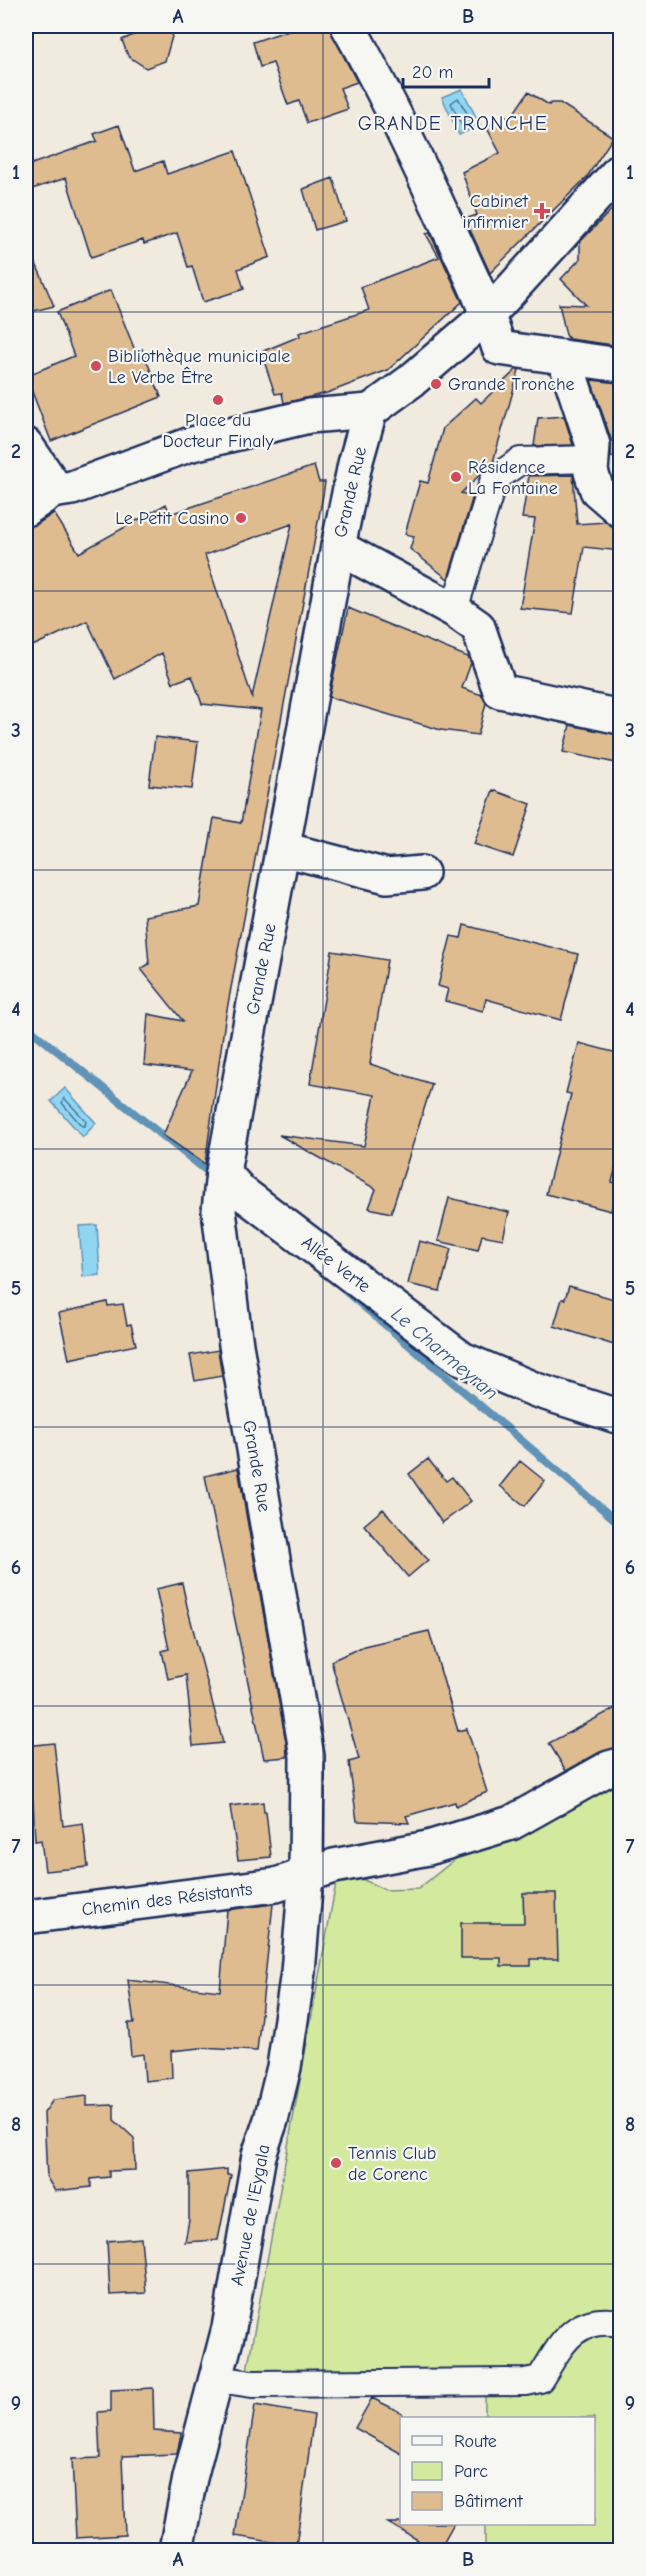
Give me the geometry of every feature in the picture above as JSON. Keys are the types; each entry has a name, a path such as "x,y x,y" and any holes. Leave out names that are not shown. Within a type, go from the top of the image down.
{"street":[{"path":"348,26 381,86 489,314 499,348 621,365"},
{"path":"39,500 189,445 309,416 370,411 411,381 489,314 621,170"},
{"path":"564,357 593,445 591,472 597,490 621,510"},
{"name":"Grande Rue","path":"306,1876 307,1756 236,1345 219,1211 223,1172 338,547 370,411"},
{"path":"26,445 50,480 39,500"},
{"path":"454,610 494,479 520,461 592,459"},
{"path":"338,547 454,610 478,627 500,691 621,717"},
{"path":"283,849 387,876 422,873"},
{"name":"Allée Verte","path":"223,1172 241,1192 462,1359 536,1390 621,1417"},
{"name":"Chemin des Résistants","path":"26,1917 276,1885 327,1868 428,1848 511,1823 609,1768 621,1765"},
{"name":"Avenue de l'Eygala","path":"176,2550 190,2478 218,2379 234,2305 254,2176 284,2067 298,1972 306,1876"},
{"path":"218,2379 252,2384 526,2382 540,2379 577,2327 604,2320 621,2323"}],"green space":[{"path":"620,1778 620,2317 528,2375 246,2376 336,1883 362,1879 385,1890 418,1889 458,1857 514,1834"},
{"path":"597,2332 620,2334 620,2550 490,2550 485,2548 485,2525 595,2525 595,2417 485,2417 485,2389 549,2389 574,2349"}],"water":[{"path":"462,89 480,125 459,135 442,97"},
{"path":"65,1088 96,1123 83,1137 51,1101"},
{"path":"97,1225 100,1275 83,1277 79,1226"}],"building":[{"path":"154,26 175,26 165,61 146,68 128,56 122,40"},
{"path":"301,26 328,26 357,82 340,88 348,109 307,123 299,101 288,105 273,63 260,67 253,42"},
{"path":"528,92 549,105 560,103 613,137 587,177 490,273 465,219 477,215 462,172 500,153 486,126 514,113"},
{"path":"119,125 135,171 163,161 167,174 235,151 270,257 238,269 244,289 203,302 192,266 188,267 177,233 144,244 143,240 91,257 66,178 26,191 26,166 97,141 94,134"},
{"path":"333,178 346,221 315,230 303,189"},
{"path":"621,200 621,346 569,339 559,304 586,305 561,279 580,259 580,242"},
{"path":"430,233 462,302 388,370 327,393 284,403 282,393 275,394 261,352 300,336 299,333 369,310 361,287 439,257 426,234"},
{"path":"26,240 54,306 26,313"},
{"name":"Bibliothèque municipale Le Verbe Être","path":"111,290 136,353 142,349 161,397 51,441 26,376 74,356 57,312"},
{"name":"Résidence La Fontaine","path":"517,369 519,370 493,462 461,493 473,496 448,579 410,549 414,536 405,534 420,481 428,483 443,428 476,398 481,403"},
{"path":"591,380 621,383 621,458 611,457 611,439"},
{"path":"564,416 573,445 534,446 538,418"},
{"path":"314,466 319,482 325,482 225,1020 205,1164 163,1135 192,1071 144,1065 148,1014 183,1021 141,969 149,964 145,916 199,906 214,818 241,823 261,710 202,704 192,676 173,683 162,653 115,679 87,621 26,649 26,527 36,525 54,513 79,553 166,504 170,514","holes":["292,524 252,697 205,555"]},
{"path":"573,475 577,524 606,522 621,528 621,551 584,547 573,613 520,608 535,519 522,518 529,476"},
{"path":"348,608 468,657 471,663 462,688 482,695 486,703 478,735 441,730 329,697"},
{"path":"570,725 621,735 621,764 563,752"},
{"path":"155,737 198,742 192,789 149,785"},
{"path":"493,790 531,804 513,857 474,844"},
{"path":"464,925 578,954 561,1020 486,999 483,1011 445,1001 448,989 438,986 451,936 461,938"},
{"path":"332,951 387,960 370,1064 432,1084 391,1213 369,1208 376,1189 279,1135 364,1146 375,1095 310,1084"},
{"path":"579,1043 621,1054 621,1147 612,1182 618,1184 611,1211 546,1194 571,1094 566,1093"},
{"path":"449,1198 509,1212 503,1239 482,1235 478,1250 438,1241"},
{"path":"419,1241 451,1249 440,1291 408,1284"},
{"path":"569,1286 621,1301 621,1332 617,1346 554,1326 562,1299 565,1299"},
{"path":"107,1302 108,1306 123,1304 127,1325 131,1324 136,1345 69,1359 59,1313"},
{"path":"218,1350 222,1376 195,1381 190,1355"},
{"path":"428,1459 446,1481 452,1477 471,1501 442,1523 409,1474"},
{"path":"520,1461 545,1481 525,1506 500,1486"},
{"path":"238,1468 287,1757 264,1759 205,1476"},
{"path":"383,1509 428,1560 408,1577 364,1525"},
{"path":"182,1583 223,1743 193,1746 186,1675 168,1679 162,1651 169,1649 156,1589"},
{"path":"429,1631 458,1731 467,1729 487,1792 456,1806 455,1802 406,1816 409,1823 357,1821 349,1762 359,1759 331,1661 364,1646"},
{"path":"621,1705 621,1747 600,1752 566,1771 549,1743"},
{"path":"54,1743 63,1826 83,1823 88,1867 45,1871 41,1840 35,1841 33,1800 26,1801 26,1746"},
{"path":"263,1802 271,1857 238,1860 230,1806"},
{"path":"523,1893 556,1893 558,1959 531,1959 531,1966 501,1966 501,1958 461,1958 461,1923 524,1923"},
{"path":"273,1904 257,2051 200,2048 171,2051 172,2078 145,2081 143,2054 131,2056 128,2023 134,2023 128,1980 220,1991 227,1910"},
{"path":"87,2096 87,2106 114,2105 114,2120 134,2138 135,2170 109,2171 109,2177 91,2179 91,2187 55,2191 47,2178 44,2113 53,2100"},
{"path":"227,2169 227,2175 231,2175 218,2240 185,2242 189,2220 189,2173"},
{"path":"141,2238 146,2293 110,2295 107,2241"},
{"path":"153,2388 154,2431 181,2433 177,2454 122,2456 125,2535 76,2538 72,2459 100,2458 98,2412 111,2411 111,2390"},
{"path":"372,2398 402,2413 400,2453 355,2428"},
{"path":"255,2405 314,2415 296,2546 235,2536"},
{"path":"388,2523 453,2525 439,2550 412,2550 418,2540"}],"waterway":[{"name":"Le Charmeyran","path":"26,1026 204,1169"},
{"name":"Le Charmeyran","path":"344,1290 620,1524"}],"place":[{"name":"Cabinet infirmier","path":"542,211"},
{"name":"Bibliothèque municipale Le Verbe Être","path":"96,366"},
{"name":"Grande Tronche","path":"436,384"},
{"name":"Place du Docteur Finaly","path":"218,400"},
{"name":"Résidence La Fontaine","path":"456,477"},
{"name":"Le Petit Casino","path":"241,518"},
{"name":"Tennis Club de Corenc","path":"336,2163"}],"district":[{"name":"GRANDE TRONCHE","path":"453,123"}]}
